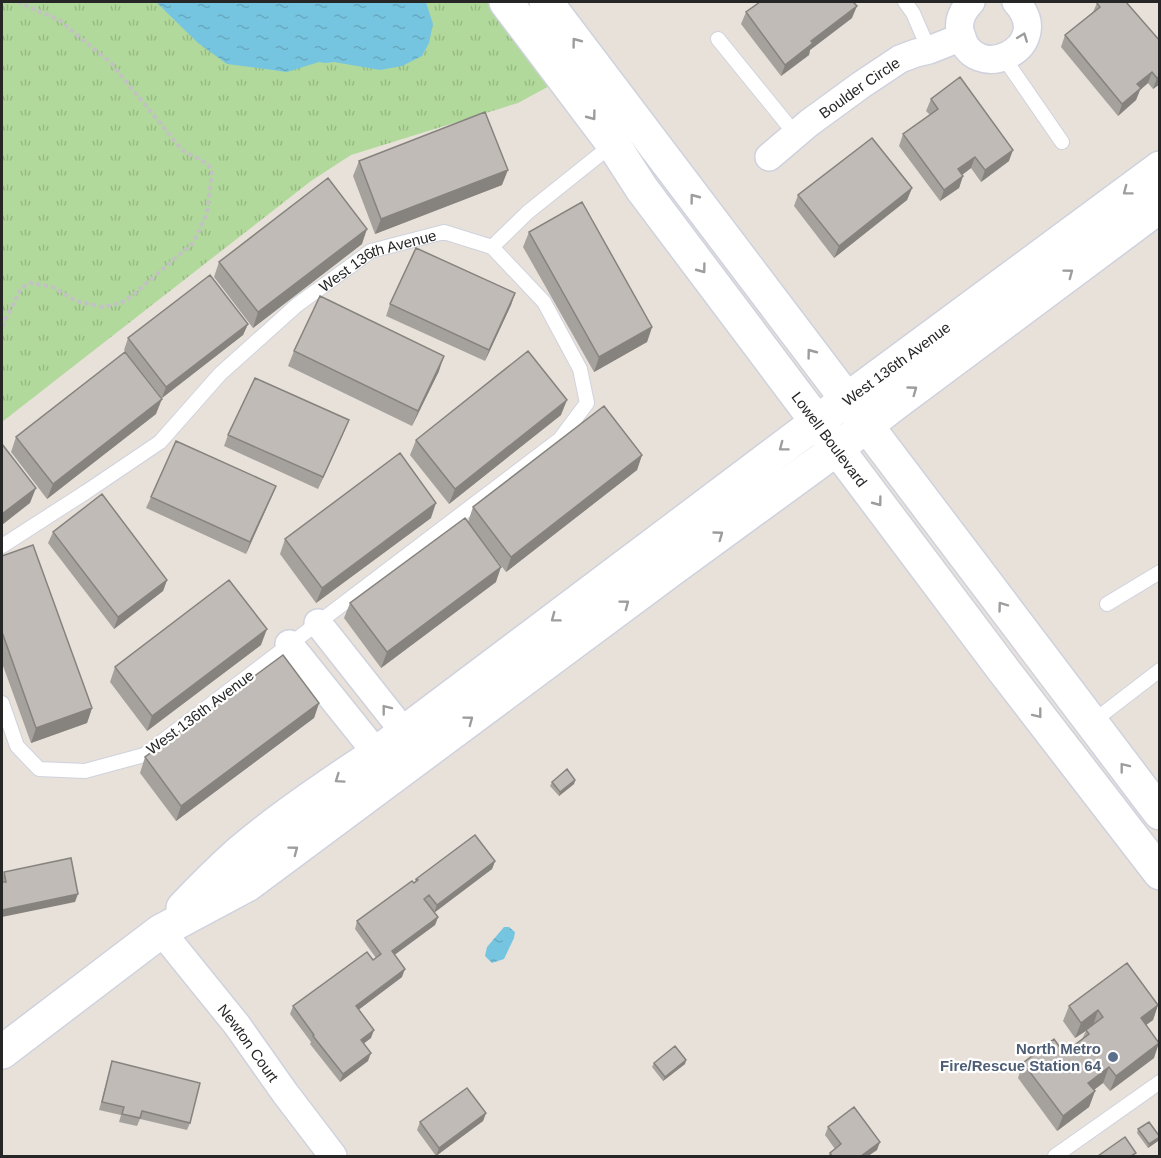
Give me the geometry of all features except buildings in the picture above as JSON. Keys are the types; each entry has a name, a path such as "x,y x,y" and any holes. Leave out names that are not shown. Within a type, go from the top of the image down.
{"main road":[{"name":"Lowell Boulevard","path":"506,2 613,144 642,189 1160,873"},
{"path":"546,2 1160,813"},
{"name":"West 136th Avenue","path":"2,1052 161,932 206,884 240,853 302,805 385,764 818,421 1160,168"},
{"name":"West 136th Avenue","path":"413,743 681,562 838,448 1160,206"}],"street":[{"path":"971,2 961,16 962,37 966,47 974,54 994,60 1004,58 1021,46 1027,27 1022,3"},
{"name":"Boulder Circle","path":"770,157 861,85 900,59 962,37"},
{"path":"318,622 413,743"},
{"path":"289,644 385,764"},
{"name":"Newton Court","path":"161,932 237,1025 333,1156"}],"lane":[{"path":"905,2 913,13 929,50"},
{"path":"718,39 796,135"},
{"path":"1004,58 1062,142"},
{"path":"492,247 528,212 613,144"},
{"name":"West 136th Avenue","path":"2,546 160,442 228,366 297,305 371,251 444,232 492,247 544,302 580,369 587,403 560,439 144,754 85,771 39,769 17,746 2,703"},
{"path":"1107,604 1160,572"},
{"path":"1091,723 1160,670"},
{"path":"1055,1156 1160,1082"}],"path":[{"path":"2,327 21,288 30,283 53,287 76,301 102,307 121,303 134,294 193,243 207,213 212,172 208,164 182,150 111,63 59,20 18,2"}],"green space":[{"path":"2,2 491,2 553,84 518,103 351,155 311,181 2,422"}],"water":[{"path":"156,2 426,2 433,24 429,43 422,56 402,66 380,70 334,62 319,62 287,72 227,64 198,43"},
{"path":"504,927 509,927 515,932 514,938 504,959 492,963 485,956 487,947"}],"place":[{"name":"North Metro Fire/Rescue Station 64","path":"1113,1057"}]}
